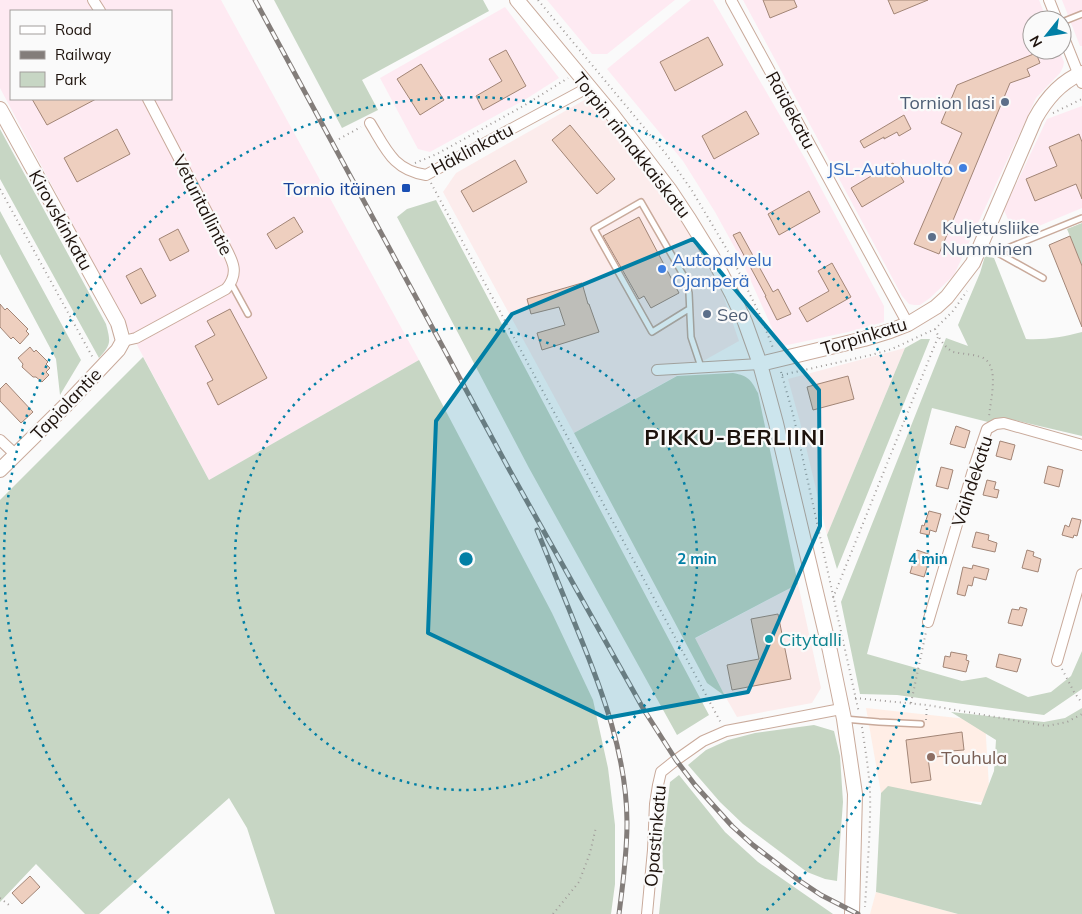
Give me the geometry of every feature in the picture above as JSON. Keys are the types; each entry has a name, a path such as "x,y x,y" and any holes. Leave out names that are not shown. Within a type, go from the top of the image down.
{"main road":[{"name":"Torpin rinnakkaiskatu","path":"517,0 670,189 732,294 745,322 760,364 774,414 830,651 854,794 858,911"},
{"name":"Torpinkatu","path":"760,364 864,339 908,324 936,307 947,297 973,263 1039,112 1058,87 1081,77"},
{"name":"Kirovskinkatu","path":"0,109 118,323 122,337"},
{"name":"Tapiolantie","path":"0,470 118,350 122,337"}],"street":[{"name":"Raidekatu","path":"732,0 908,324"},
{"path":"1072,56 1081,77"},
{"name":"Häklinkatu","path":"370,123 390,156 404,168 426,175 589,87"},
{"name":"Veturitallintie","path":"149,100 232,261 235,273 231,283"},
{"path":"122,337 136,338 226,289 231,283"},
{"name":"Torpinkatu","path":"657,370 760,364"},
{"path":"989,428 1004,423 1082,445"},
{"name":"Vaihdekatu","path":"928,622 972,476 989,428"},
{"path":"0,440 16,455"},
{"path":"1057,661 1082,574"},
{"name":"Opastinkatu","path":"647,914 655,804 661,772 703,741 726,731 842,714"}],"lane":[{"path":"689,309 652,332 594,228 641,202 685,278 689,293 691,336 701,367"},
{"path":"998,252 1082,218"},
{"path":"982,244 1043,278"},
{"path":"231,283 248,314"},
{"path":"842,714 860,720 921,724"}],"path":[{"path":"538,0 666,154 701,205 732,258 760,315 777,360 793,414 819,527 867,757 870,792 870,834 858,911"},
{"path":"404,168 437,154 525,105 592,63"},
{"path":"1050,115 1082,99"},
{"path":"339,139 370,123"},
{"path":"426,175 726,731"},
{"path":"0,189 99,369"},
{"path":"782,375 892,349 935,329 953,312 970,285"},
{"path":"935,329 938,337 953,352 982,358 991,365 993,377 989,428"},
{"path":"833,598 938,337"},
{"path":"911,703 928,622"},
{"path":"1057,661 1082,703"},
{"path":"856,698 927,705 1047,726 1067,722 1082,714"},
{"path":"921,724 926,724 927,705"},
{"path":"553,914 578,882 590,853 596,828"},
{"path":"0,898 9,905"}],"highlighted area":[{"path":"693,239 819,390 820,526 748,692 606,718 428,633 436,421 512,314"}],"shaded area":[{"path":"0,0 221,0 419,360 209,480 0,88"},
{"path":"547,0 675,0 607,54 592,54"},
{"path":"691,0 713,0 807,162 884,306 884,322 783,346 776,337 741,259 715,212 683,161 607,69"},
{"path":"743,0 1039,0 1043,10 1022,10 1022,60 1063,60 1063,67 1060,73 1036,98 954,275 920,305 909,304 902,296"},
{"path":"1062,0 1082,0 1082,46 1080,46 1072,26 1072,10 1066,10"},
{"path":"505,7 559,78 526,99 430,152 418,149 380,78"},
{"path":"588,98 656,184 703,254 723,295 739,341 574,433 443,192 456,173"},
{"path":"1082,106 1082,208 1015,236 1004,210 1047,119"},
{"path":"905,348 827,535 788,379"},
{"path":"798,584 821,688 812,703 737,717 694,639"},
{"name":"Touhula","path":"866,708 985,721 990,803 881,793"},
{"path":"876,892 906,900 958,914 870,914"}],"green space":[{"path":"274,0 483,0 489,11 362,80 378,110 342,128"},
{"path":"0,129 106,324 109,343 99,358 0,179"},
{"path":"436,200 709,715 677,735 529,468 397,217 407,209"},
{"path":"0,211 81,360 60,395 56,359 0,254"},
{"path":"1082,223 1082,266 1067,229"},
{"path":"985,256 994,258 1026,339 1054,338 1082,332 1082,436 1005,418 992,423 932,408 867,654 962,681 986,677 1028,697 1051,692 1071,676 1082,651 1082,689 1044,715 897,695 860,694 841,602 946,338 968,346 958,325 980,273"},
{"path":"921,339 930,339 837,569 827,535 905,348"},
{"path":"143,357 209,480 419,360 552,613 593,700 608,768 615,825 615,884 611,914 275,914 247,828 229,798 99,914 85,914 36,864 0,902 0,500"},
{"path":"733,373 749,379 758,393 798,584 695,638 725,696 707,683 574,433 677,376"},
{"path":"1082,708 1082,914 958,914 876,892 881,793 888,786 981,805 994,771 996,740 951,712 1044,722 1065,718"},
{"path":"814,725 834,731 840,756 843,802 837,881 825,879 807,872 743,824 720,802 688,765 706,750 728,740 755,733"},
{"path":"679,775 725,832 758,862 833,914 659,914 663,877 662,833 665,826 670,782"}],"building":[{"path":"763,0 794,0 797,7 770,18"},
{"path":"888,0 928,0 894,14"},
{"path":"708,37 723,65 675,91 660,62"},
{"path":"506,50 526,86 483,110 476,96 502,81 489,59"},
{"path":"1022,59 1039,60 1040,63 1027,69 1030,76 1010,83 939,254 914,244 962,133 941,123 957,85"},
{"path":"421,64 444,100 420,115 397,79"},
{"path":"33,100 94,100 47,125"},
{"path":"746,111 759,134 714,159 702,136"},
{"path":"904,115 911,129 899,136 897,132 884,139 884,137 864,148 860,141"},
{"path":"570,125 615,179 597,194 552,140"},
{"path":"117,129 130,154 77,182 64,158"},
{"path":"1079,134 1082,142 1082,199 1076,184 1035,201 1026,179 1057,166 1049,147"},
{"path":"515,160 527,182 473,212 461,191"},
{"path":"893,163 904,182 862,207 851,188"},
{"path":"809,191 820,212 779,235 768,214"},
{"path":"294,217 303,232 276,249 267,234"},
{"path":"639,217 679,293 651,308 644,296 639,299 603,236"},
{"path":"178,229 189,251 170,261 159,239"},
{"path":"740,232 773,292 778,289 791,314 777,320 733,235"},
{"path":"1070,236 1082,266 1082,327 1049,245"},
{"path":"832,263 851,297 807,322 799,308 829,291 818,271"},
{"path":"141,268 156,296 141,304 126,276"},
{"path":"582,283 599,332 542,350 537,333 565,325 559,307 531,314 527,299"},
{"path":"0,304 5,310 7,308 28,329 26,331 29,334 20,344 13,337 11,339 0,327"},
{"path":"230,309 267,378 218,405 207,383 213,380 195,346 215,335 207,321"},
{"path":"30,347 34,352 36,350 48,362 46,364 50,368 46,372 49,375 42,382 22,367 23,364 18,358"},
{"path":"848,376 854,399 813,410 807,387"},
{"path":"6,383 33,412 21,423 0,401 0,389"},
{"path":"956,426 970,431 965,448 950,444"},
{"path":"1000,441 1015,445 1011,460 996,456"},
{"path":"1048,466 1063,470 1059,487 1044,483"},
{"path":"941,467 953,470 948,489 936,486"},
{"path":"987,480 996,482 994,489 999,490 997,498 983,495"},
{"path":"929,511 941,514 936,532 930,530 929,535 920,533"},
{"path":"1072,518 1081,520 1077,536 1074,535 1073,538 1062,535 1065,525 1069,527"},
{"path":"976,532 989,535 988,540 997,543 995,552 972,547"},
{"path":"917,550 931,555 924,577 910,573"},
{"path":"1027,550 1034,552 1033,556 1041,559 1038,572 1022,568"},
{"path":"973,565 989,569 986,580 974,577 972,586 968,585 965,596 957,594 963,567 972,569"},
{"path":"1020,607 1027,609 1022,626 1008,623 1012,609 1019,610"},
{"name":"Citytalli","path":"778,614 791,679 732,690 727,665 759,659 751,619"},
{"path":"951,652 967,655 966,660 969,661 966,672 943,667 945,656 950,657"},
{"path":"999,654 1021,659 1017,672 996,667"},
{"path":"962,732 964,750 951,751 951,755 928,758 931,780 911,783 906,740"},
{"path":"30,876 40,887 22,904 12,893"}],"railway":[{"path":"255,0 510,471 644,710 676,760 695,785 732,826 753,845 821,895 858,914"},
{"path":"537,530 604,700 618,748 623,773 627,823 626,857 619,914"}],"place":[{"name":"Tornion lasi","path":"1005,102"},
{"name":"JSL-Autohuolto","path":"963,168"},
{"name":"Tornio itäinen","path":"406,188"},
{"name":"Kuljetusliike Numminen","path":"932,237"},
{"name":"Autopalvelu Ojanperä","path":"662,269"},
{"name":"Seo","path":"707,314"},
{"name":"Citytalli","path":"769,639"},
{"name":"Touhula","path":"931,757"}],"district":[{"name":"PIKKU-BERLIINI","path":"735,437"}]}
